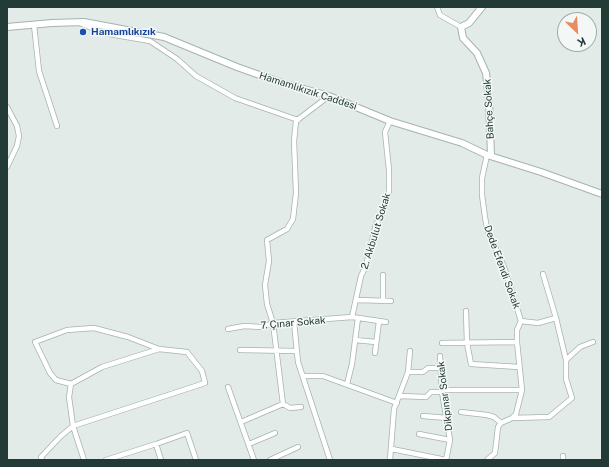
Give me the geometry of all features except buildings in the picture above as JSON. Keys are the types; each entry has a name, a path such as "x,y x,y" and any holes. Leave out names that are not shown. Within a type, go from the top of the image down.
{"street":[{"path":"437,7 440,15 461,27 469,23 482,7"},
{"path":"78,22 103,33 150,41 177,59 196,76 235,98 298,120"},
{"name":"Hamamlıkızık Caddesi","path":"7,27 78,22 164,37 237,67 282,83 329,96 390,121 462,143 489,156 541,172 602,194"},
{"path":"34,25 40,71 57,126"},
{"name":"Bahçe Sokak","path":"461,27 463,38 477,53 486,73 489,100 489,156"},
{"path":"283,404 273,323 267,304 264,285 268,261 267,240 288,228 293,219 296,193 294,141 296,121 329,96"},
{"path":"7,108 18,126 19,136 17,146 7,167"},
{"name":"2. Akbulut Sokak","path":"352,317 357,300 361,276 366,266 376,224 381,217 389,193 389,170 385,132 390,121"},
{"name":"Dede Efendi Sokak","path":"489,156 482,178 482,195 487,229 504,267 521,321 517,330 517,342 522,390 516,414 512,418"},
{"path":"487,460 495,453 498,427 501,423 512,418 549,417 572,398 566,379 566,360 556,318 542,274"},
{"path":"383,275 383,301"},
{"path":"357,300 391,301"},
{"path":"466,311 467,343 471,364 519,367"},
{"name":"7. Çınar Sokak","path":"228,329 244,326 262,327 273,323 352,317 386,322"},
{"path":"347,384 358,318"},
{"path":"521,321 538,323 556,318"},
{"path":"375,353 379,321"},
{"path":"294,322 296,351 330,460"},
{"path":"42,460 41,456 60,436 73,426 205,383 202,371 187,352 159,349 94,328 67,330 35,342 50,373 56,380 70,384 102,367 159,349"},
{"path":"355,340 376,342"},
{"path":"442,342 517,342"},
{"path":"566,360 580,347 593,342"},
{"path":"240,350 296,351"},
{"path":"390,460 392,449 393,416 408,372 410,351"},
{"name":"Dikpınar Sokak","path":"440,356 442,391 450,440 446,460"},
{"path":"408,372 423,372 428,368 441,368"},
{"path":"303,376 323,376 397,403"},
{"path":"70,384 69,396 73,426 84,460"},
{"path":"228,387 254,460"},
{"path":"400,396 426,397 431,392 442,391 522,390"},
{"path":"283,404 290,408 301,407"},
{"path":"241,422 283,404"},
{"path":"461,412 487,415 494,417 501,423"},
{"path":"423,416 447,418"},
{"path":"106,460 187,433 196,460"},
{"path":"249,444 275,433"},
{"path":"419,434 450,440"},
{"path":"156,444 160,460"},
{"path":"270,460 298,447"},
{"path":"392,449 446,460"}],"place":[{"name":"Hamamlıkızık","path":"83,32"}]}
